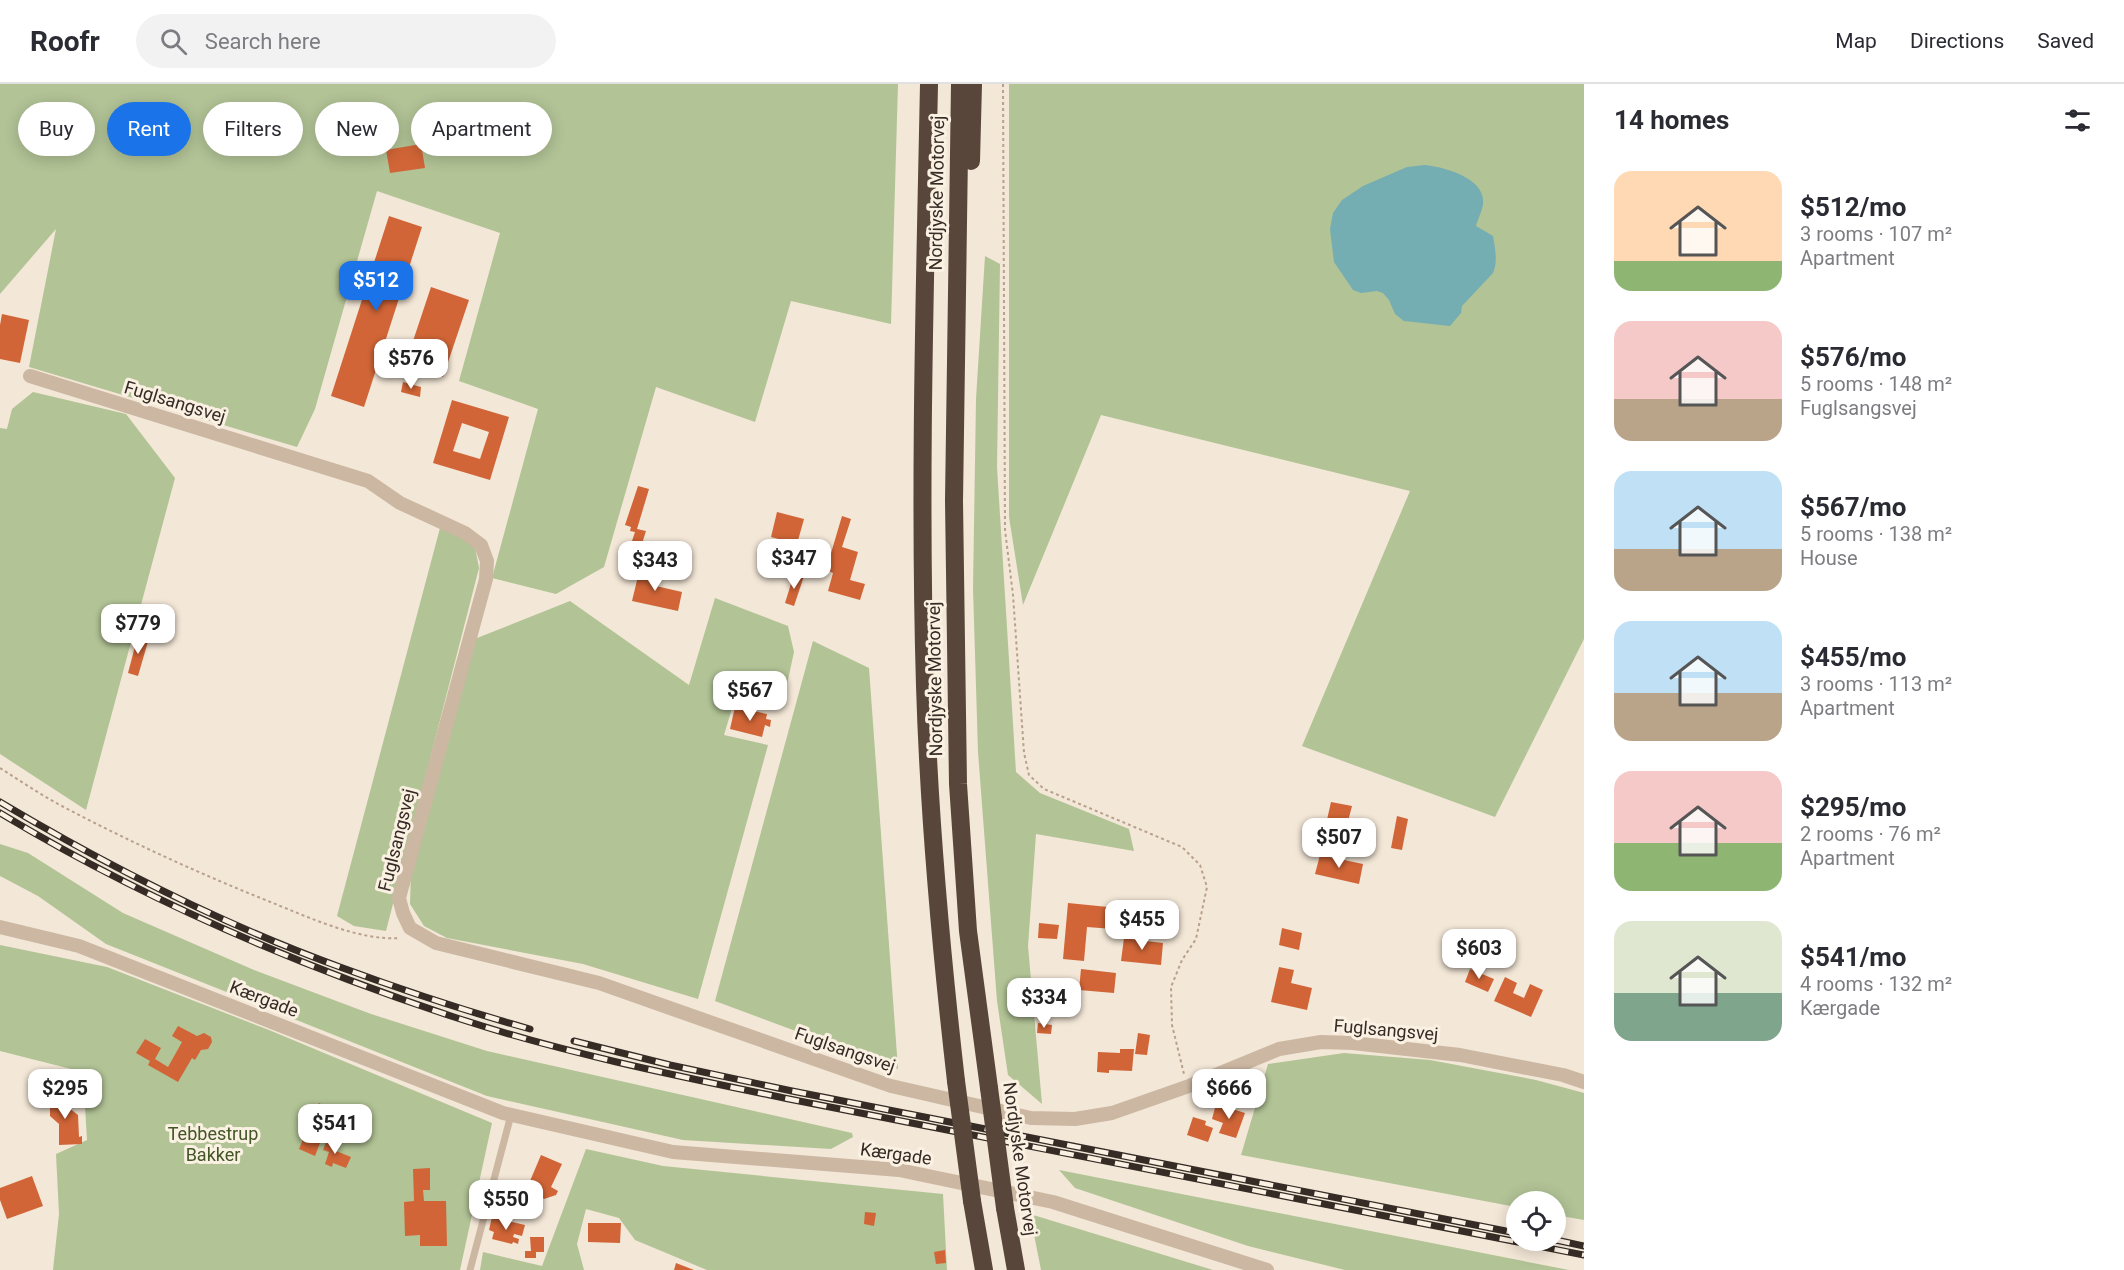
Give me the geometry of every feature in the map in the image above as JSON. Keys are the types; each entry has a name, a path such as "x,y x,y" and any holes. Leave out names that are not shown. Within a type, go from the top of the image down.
{"highway":[{"name":"Nordjyske Motorvej","path":"929,84 922,408 925,687 931,821 956,1081 984,1270"},
{"name":"Nordjyske Motorvej","path":"960,84 954,501 958,784 968,931 988,1088 1016,1270"},
{"path":"954,501 973,84"}],"street":[{"name":"Fuglsangsvej","path":"30,376 368,481 400,503 465,533 481,545 487,561 486,579 399,898 410,928 436,943 599,983 891,1086 1031,1118 1076,1119 1112,1113 1189,1086 1279,1049 1321,1042 1353,1042 1460,1056 1563,1075 1584,1082"},
{"name":"Kærgade","path":"0,927 79,946 511,1115 673,1152 899,1170 1053,1202 1267,1270"}],"lane":[{"path":"470,1270 511,1115"}],"path":[{"path":"1003,84 1005,530 1013,596 1024,753 1029,775 1044,789 1182,847 1200,865 1206,887 1202,913 1196,939 1182,960 1172,987 1172,1025 1180,1062 1189,1086"},
{"path":"0,768 56,803 191,870 301,914 354,932 388,939 423,936"}],"green space":[{"path":"0,84 898,84 891,324 791,301 755,422 656,387 604,567 556,594 492,578 538,409 459,381 500,233 377,191 315,409 297,447 29,367 56,229 0,294"},
{"path":"1009,84 1584,84 1584,639 1495,817 1302,746 1410,491 1101,415 1023,605 1009,517"},
{"path":"985,256 1000,264 997,467 1016,772 1040,793 1129,829 1134,851 1036,834 1028,946 1042,1104 1008,1075 997,1001 978,752 973,588 976,399"},
{"path":"33,392 126,414 175,478 86,810 0,754 0,428 7,429 12,409"},
{"path":"440,528 459,534 475,547 479,568 386,931 354,926 337,916"},
{"path":"715,598 788,626 794,652 783,703 736,695 724,735 768,745 698,999 583,964 447,938 424,926 410,904 411,870 472,640 570,601 689,685"},
{"path":"813,641 869,668 898,1069 715,1001"},
{"path":"0,844 28,853 123,913 254,970 371,1014 487,1051 852,1133 853,1137 831,1149 683,1140 487,1096 106,944 38,896 0,876"},
{"name":"Tebbestrup Bakker","path":"0,945 107,967 269,1030 492,1123 460,1270 53,1270 59,1214 56,1154 87,1140 83,1072 0,1051"},
{"path":"1344,1053 1430,1060 1536,1080 1584,1093 1584,1220 1566,1217 1566,1191 1506,1191 1506,1205 1241,1155 1268,1064"},
{"path":"586,1149 663,1166 943,1194 947,1270 707,1270 635,1240 619,1218 586,1209 577,1244 584,1270 480,1270 483,1252 542,1266"},
{"path":"1059,1170 1569,1270 1345,1270 1248,1246 1075,1188"},
{"path":"1030,1214 1213,1270 1041,1270"}],"water":[{"path":"1425,165 1452,171 1478,187 1483,204 1476,226 1493,236 1495,245 1496,260 1493,273 1462,306 1461,313 1450,326 1404,321 1395,314 1383,293 1377,291 1361,293 1353,290 1334,262 1330,229 1333,213 1342,200 1363,186 1407,167"}],"building":[{"path":"411,146 411,156 423,156 425,168 390,173 387,156 399,156 399,148"},
{"path":"389,216 422,227 364,407 331,396"},
{"path":"431,287 469,300 443,377 405,365"},
{"path":"2,314 29,320 20,363 0,359"},
{"path":"403,382 421,387 420,397 401,392"},
{"path":"452,400 509,417 490,480 433,463","holes":["462,423 489,432 480,459 453,451"]},
{"path":"638,486 649,489 637,529 646,531 640,550 630,547 635,532 630,531 631,527 625,525"},
{"path":"777,512 804,519 797,544 771,537"},
{"path":"842,516 851,519 842,547 858,552 850,580 865,584 860,600 828,591 833,573 826,570"},
{"path":"656,545 690,555 686,570 652,561"},
{"path":"640,568 659,572 656,586 682,592 678,611 632,601"},
{"path":"794,574 804,576 794,606 785,603"},
{"path":"138,635 149,638 138,676 128,673"},
{"path":"735,707 767,714 766,719 771,720 770,727 765,725 762,737 730,729"},
{"path":"1331,802 1352,806 1346,829 1339,828 1337,835 1327,832 1328,825 1326,824"},
{"path":"1397,816 1408,819 1402,850 1391,848"},
{"path":"1320,855 1363,864 1359,884 1315,874"},
{"path":"1068,903 1128,909 1126,930 1087,927 1084,961 1063,959"},
{"path":"1039,923 1059,925 1057,939 1038,938"},
{"path":"1282,928 1302,933 1299,950 1279,945"},
{"path":"1139,935 1146,936 1146,941 1163,943 1161,965 1121,961 1124,938 1138,940"},
{"path":"1279,967 1294,970 1291,983 1312,988 1307,1010 1271,1002"},
{"path":"1081,969 1116,973 1114,993 1079,990"},
{"path":"1470,969 1494,979 1488,992 1465,982"},
{"path":"1505,977 1517,983 1513,993 1524,998 1530,984 1543,990 1531,1017 1494,1001"},
{"path":"1038,1023 1052,1025 1051,1034 1037,1033"},
{"path":"178,1026 197,1036 204,1033 211,1037 212,1042 208,1049 201,1050 195,1060 192,1058 178,1082 148,1065 150,1061 136,1053 145,1039 161,1048 155,1059 168,1067 182,1042 172,1036"},
{"path":"1138,1033 1150,1035 1147,1055 1135,1054"},
{"path":"1120,1049 1134,1049 1132,1071 1097,1072 1098,1052 1120,1053"},
{"path":"50,1095 68,1095 69,1108 78,1115 79,1137 82,1136 82,1144 59,1145 59,1124 50,1116"},
{"path":"320,1103 328,1122 315,1156 299,1149 310,1123 304,1110"},
{"path":"1216,1104 1245,1113 1236,1138 1219,1133 1223,1123 1212,1119"},
{"path":"1193,1117 1206,1121 1205,1125 1213,1128 1208,1142 1187,1135"},
{"path":"328,1137 335,1140 331,1149 351,1157 346,1168 333,1163 332,1167 325,1164 329,1152 323,1150"},
{"path":"541,1155 562,1164 551,1187 558,1191 556,1195 544,1199 541,1197 532,1211 532,1216 513,1214 514,1204 520,1205 528,1188 535,1192 539,1185 530,1181"},
{"path":"430,1168 430,1190 423,1190 424,1201 446,1201 447,1246 420,1246 420,1235 405,1236 404,1202 414,1201 413,1169"},
{"path":"32,1176 43,1206 7,1219 0,1200 0,1188"},
{"path":"865,1212 876,1213 874,1226 864,1224"},
{"path":"492,1217 525,1225 522,1236 514,1234 513,1237 519,1239 518,1244 492,1239 494,1232 489,1230"},
{"path":"588,1223 621,1223 620,1243 588,1242"},
{"path":"530,1237 544,1237 544,1252 536,1252 536,1258 525,1258 525,1251 531,1251"},
{"path":"945,1250 946,1263 936,1264 934,1252"},
{"path":"676,1263 694,1270 674,1270"}],"railway":[{"path":"0,802 124,871 253,932 387,984 530,1029"},
{"path":"0,813 109,874 221,928 395,997 537,1042 789,1099 1584,1255"},
{"path":"574,1041 670,1065 792,1091 1506,1231"},
{"path":"1566,1242 1584,1246"}]}
